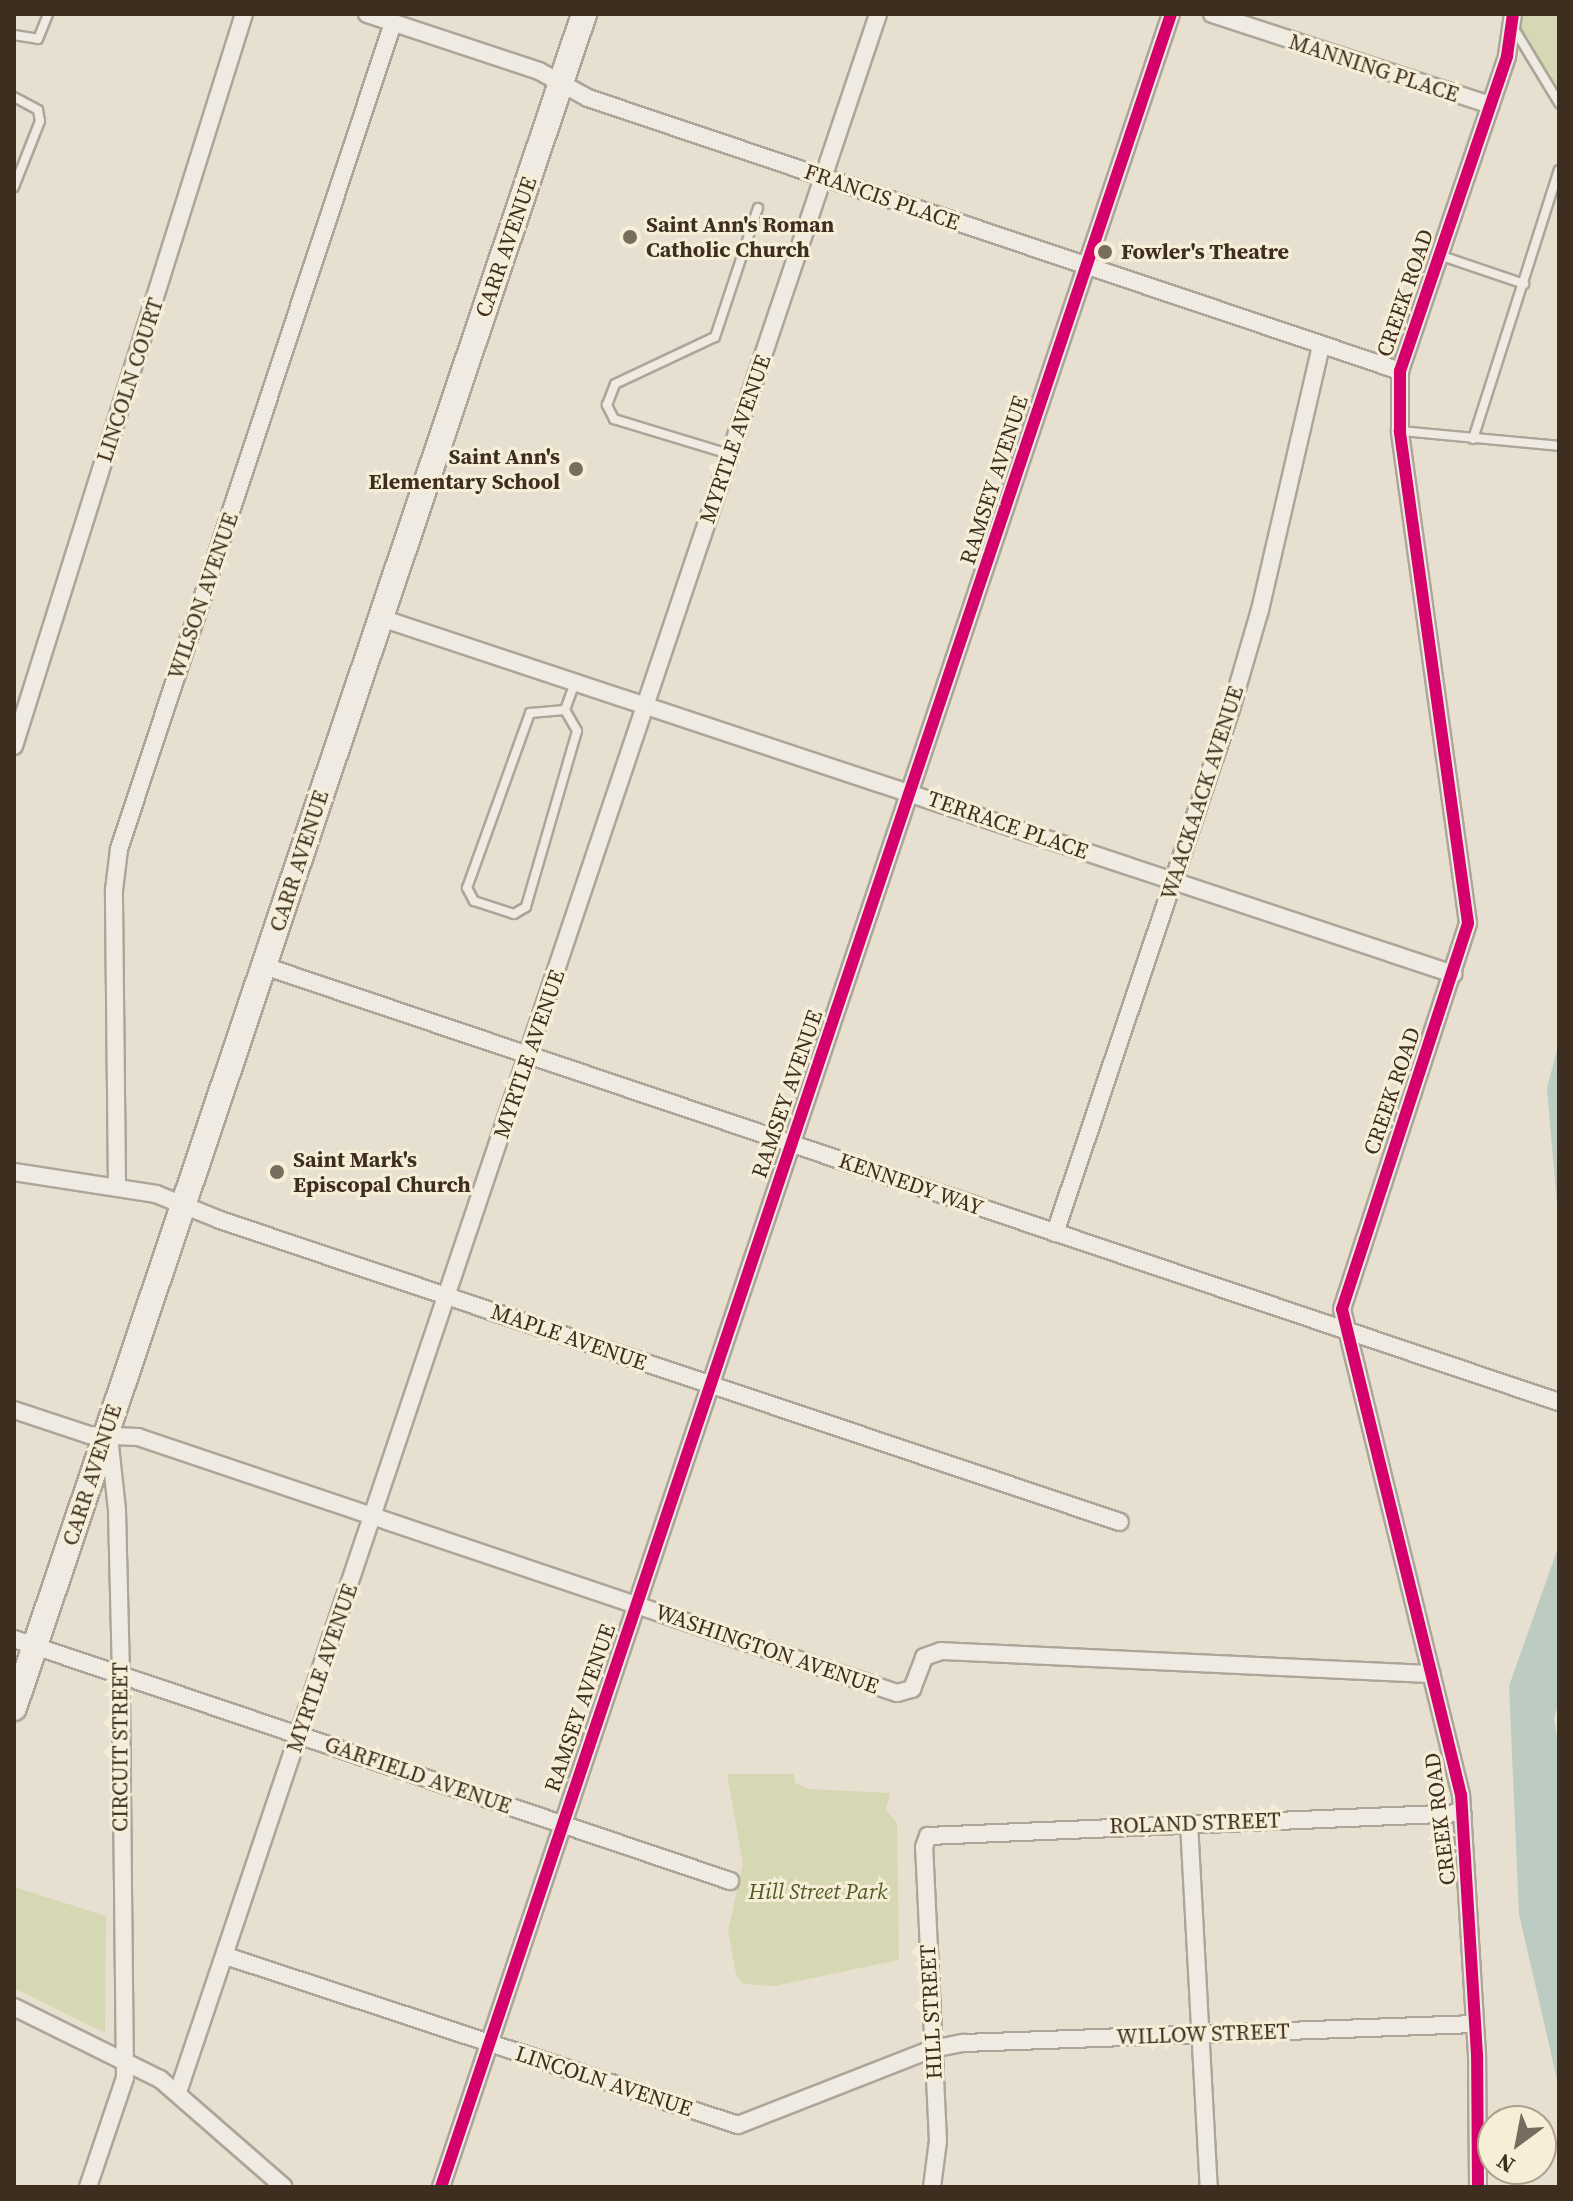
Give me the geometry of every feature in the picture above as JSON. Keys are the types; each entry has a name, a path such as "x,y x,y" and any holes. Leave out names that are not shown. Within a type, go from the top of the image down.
{"street":[{"name":"LINCOLN COURT","path":"14,746 244,14"},
{"name":"FRANCIS PLACE","path":"367,14 539,71 588,98 1400,371"},
{"name":"CARR AVENUE","path":"14,1708 24,1643 109,1436 584,14"},
{"name":"MYRTLE AVENUE","path":"178,2092 878,14"},
{"name":"RAMSEY AVENUE","path":"441,2187 1171,14"},
{"name":"MANNING PLACE","path":"1212,14 1490,105"},
{"name":"CREEK ROAD","path":"1478,2187 1475,2024 1463,1813 1456,1764 1344,1330 1345,1292 1468,923 1400,431 1400,371 1490,105 1512,20"},
{"name":"WILSON AVENUE","path":"117,1187 114,890 119,849 393,23"},
{"name":"WAACKAACK AVENUE","path":"1055,1233 1260,610 1321,346"},
{"name":"TERRACE PLACE","path":"381,618 644,708 910,792 1453,974"},
{"name":"KENNEDY WAY","path":"264,966 1559,1402"},
{"name":"MAPLE AVENUE","path":"14,1172 117,1187 185,1205 447,1297 1120,1522"},
{"name":"WASHINGTON AVENUE","path":"14,1410 109,1436 138,1437 897,1693 912,1689 924,1657 941,1651 1431,1674"},
{"name":"CIRCUIT STREET","path":"88,2187 125,2078 117,1510 109,1436"},
{"name":"GARFIELD AVENUE","path":"24,1643 730,1881"},
{"name":"ROLAND STREET","path":"928,1836 1463,1813"},
{"path":"1189,1823 1204,2034 1209,2187"},
{"name":"HILL STREET","path":"928,1836 924,1847 938,2141 932,2187"},
{"name":"LINCOLN AVENUE","path":"226,1956 738,2125 932,2049"},
{"path":"14,2007 123,2059 178,2092 284,2187"},
{"name":"WILLOW STREET","path":"932,2049 1204,2034 1475,2024"}],"lane":[{"path":"14,35 38,39 48,14"},
{"path":"1512,20 1559,103"},
{"path":"14,97 38,110 40,121 14,187"},
{"path":"1473,439 1559,170"},
{"path":"730,454 614,419 607,405 615,384 715,337 758,208"},
{"path":"1439,255 1524,284"},
{"path":"1400,431 1559,446"},
{"path":"565,710 575,683"},
{"path":"565,710 577,731 526,907 514,914 474,901 467,888 530,713 565,710"}],"green space":[{"path":"1511,14 1559,14 1559,100 1512,24"},
{"name":"Hill Street Park","path":"727,1774 794,1774 795,1783 809,1789 890,1793 886,1810 897,1823 899,1960 774,1986 743,1984 736,1974 728,1931 743,1864"},
{"path":"14,1887 106,1916 105,2033 14,1988"}],"shaded area":[{"path":"1559,1042 1559,1228 1547,1088"},
{"path":"1559,1545 1559,1702 1554,1718 1559,1748 1559,2088 1519,1914 1509,1686"}],"cycle path":[{"path":"441,2187 1171,14"},
{"path":"1478,2187 1477,2055 1461,1795 1342,1309 1468,923 1400,431 1400,371 1507,56 1513,14"}],"place":[{"name":"Saint Ann's Roman Catholic Church","path":"630,237"},
{"name":"Fowler's Theatre","path":"1105,252"},
{"name":"Saint Ann's Elementary School","path":"576,469"},
{"name":"Saint Mark's Episcopal Church","path":"277,1172"}]}
